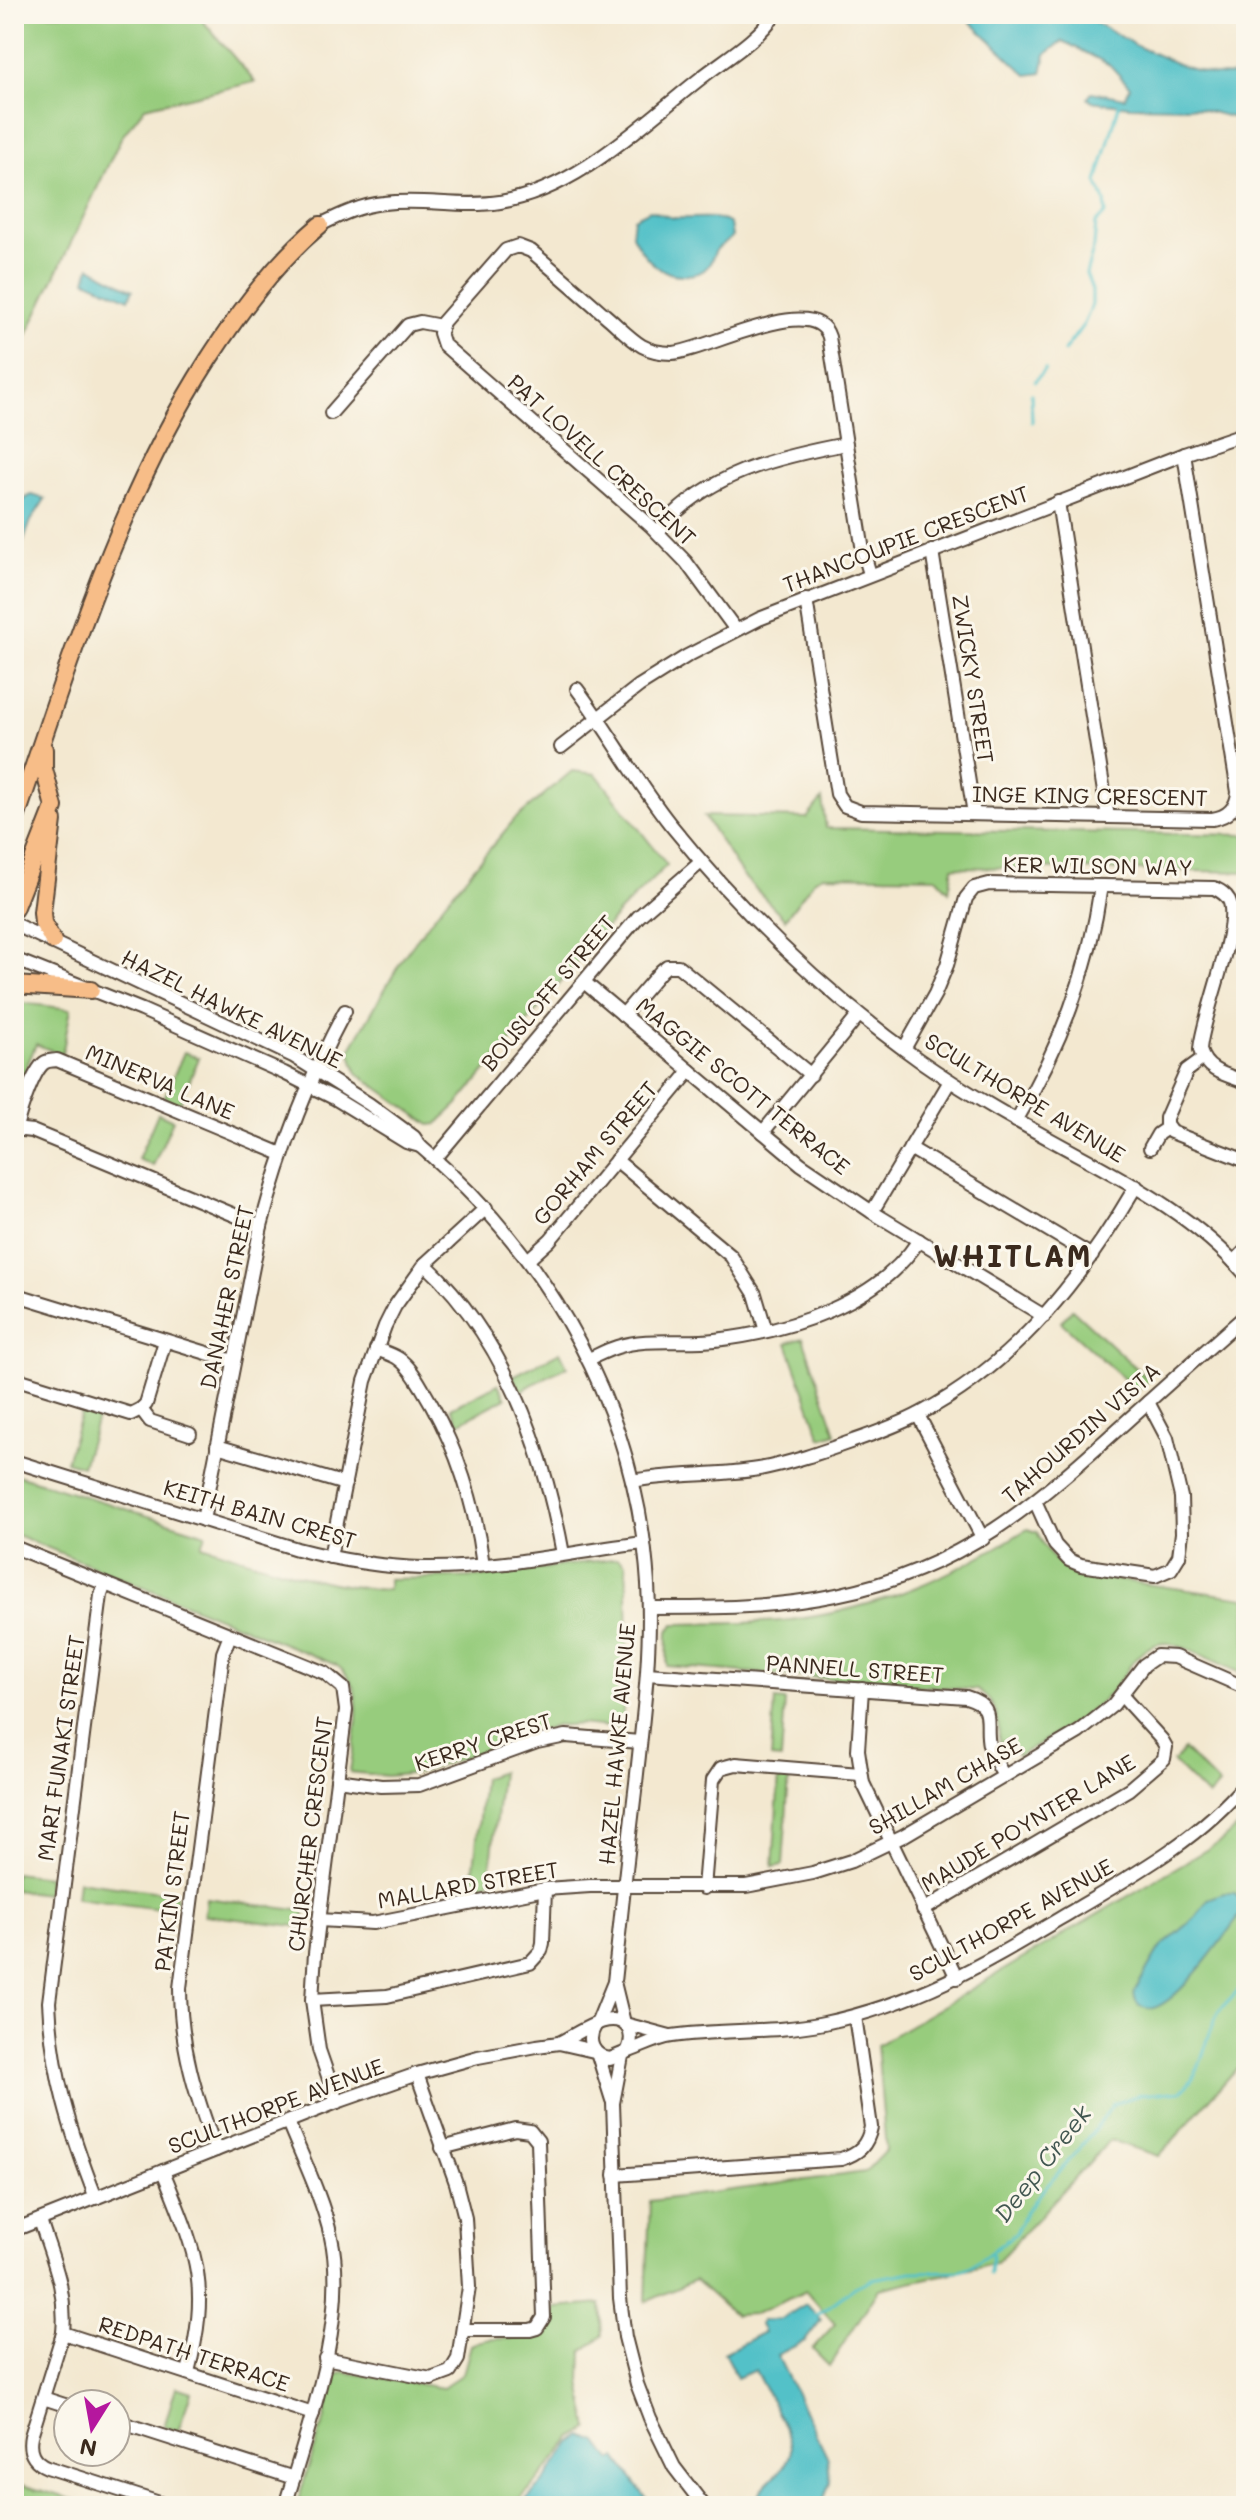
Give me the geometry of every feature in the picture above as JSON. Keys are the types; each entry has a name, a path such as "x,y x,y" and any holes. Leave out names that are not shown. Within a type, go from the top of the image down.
{"main road":[{"path":"14,824 114,542 165,432 231,325 278,266 320,225"},
{"path":"46,731 44,769 54,807 52,846 42,912 43,923 53,941"},
{"path":"14,909 54,807"},
{"path":"14,985 91,990"}],"street":[{"path":"320,225 381,203 496,202 515,199 543,188 586,167 635,132 754,37 775,14"},
{"path":"331,413 408,325 416,321 441,326 503,253 518,246 531,251 637,343 659,352 683,352 752,329 814,319 825,327 829,335 864,557 870,574"},
{"name":"PAT LOVELL CRESCENT","path":"441,326 441,337 446,348 658,532 704,584 736,630"},
{"name":"THANCOUPIE CRESCENT","path":"561,747 639,686 736,630 870,574 1246,433"},
{"path":"658,532 671,515 740,471 783,456 846,444"},
{"name":"INGE KING CRESCENT","path":"806,599 837,794 843,805 861,812 1215,818 1232,810 1237,798 1184,454"},
{"path":"1058,502 1108,817"},
{"name":"ZWICKY STREET","path":"932,551 974,814"},
{"name":"SCULTHORPE AVENUE","path":"577,689 668,822 701,862 775,941 859,1015 950,1081 1136,1186 1191,1223 1246,1275"},
{"name":"BOUSLOFF STREET","path":"435,1159 638,917 701,862"},
{"name":"KER WILSON WAY","path":"904,1049 935,994 947,965 964,902 972,890 986,884 1214,888 1228,899 1231,909 1223,958 1200,1044 1202,1059"},
{"path":"1016,1121 1042,1077 1076,996 1093,936 1101,886"},
{"name":"HAZEL HAWKE AVENUE","path":"14,924 316,1069 401,1127 486,1208 529,1259 566,1316 589,1359 611,1411 632,1481 643,1543 649,1608 647,1674 614,1982 596,2025"},
{"name":"HAZEL HAWKE AVENUE","path":"14,959 142,1010 308,1086 406,1142 420,1146"},
{"path":"623,1015 661,971 667,966 678,966 811,1075"},
{"name":"MAGGIE SCOTT TERRACE","path":"584,982 801,1164 872,1212 1044,1316"},
{"name":"DANAHER STREET","path":"203,1520 261,1226 282,1154 308,1086 345,1011"},
{"path":"763,1132 859,1015"},
{"path":"1246,1082 1214,1070 1202,1059 1187,1070 1166,1119 1171,1132 1246,1161"},
{"name":"MINERVA LANE","path":"15,1129 40,1067 47,1061 57,1060 282,1154"},
{"name":"GORHAM STREET","path":"529,1259 550,1240 690,1071"},
{"path":"872,1212 950,1081"},
{"path":"1150,1148 1158,1134 1167,1128"},
{"path":"15,1129 32,1131 261,1226"},
{"path":"910,1148 1092,1256"},
{"path":"616,1160 731,1256 755,1294 766,1331"},
{"path":"632,1481 746,1470 799,1460 918,1415 977,1377 1026,1335 1069,1288 1136,1186"},
{"path":"330,1557 365,1381 395,1306 425,1264 486,1208"},
{"path":"589,1359 633,1343 714,1340 766,1331 823,1312 870,1288 901,1265 919,1240"},
{"path":"1234,1262 1246,1250"},
{"path":"425,1264 448,1288 471,1320 512,1389 541,1460 563,1554"},
{"path":"14,1294 233,1361"},
{"name":"TAHOURDIN VISTA","path":"649,1608 767,1605 839,1595 905,1575 983,1539 1036,1503 1246,1315"},
{"path":"14,1378 124,1413 136,1413 149,1396 165,1341"},
{"path":"376,1349 398,1359 409,1369 442,1425 467,1487 483,1565"},
{"path":"1036,1503 1055,1545 1069,1560 1081,1565 1155,1576 1171,1569 1179,1556 1181,1497 1167,1438 1148,1402"},
{"path":"141,1409 150,1421 190,1434"},
{"path":"918,1415 983,1539"},
{"path":"217,1446 345,1484"},
{"name":"KEITH BAIN CREST","path":"14,1461 330,1557 423,1568 483,1565 643,1543"},
{"name":"CHURCHER CRESCENT","path":"14,1547 325,1673 339,1683 346,1700 312,2000 319,2050 337,2102"},
{"name":"MARI FUNAKI STREET","path":"96,2198 65,2112 52,2048 49,2002 105,1584"},
{"name":"PATKIN STREET","path":"216,2150 185,2055 180,1988 223,1653 230,1635"},
{"name":"SHILLAM CHASE","path":"624,1886 746,1886 799,1877 851,1861 890,1842 1079,1732 1122,1696 1150,1659 1165,1655 1246,1688"},
{"name":"PANNELL STREET","path":"647,1674 977,1700 989,1715 990,1748 1004,1776"},
{"path":"862,1689 858,1750 860,1774 871,1805 957,1978"},
{"name":"MAUDE POYNTER LANE","path":"923,1910 1129,1789 1164,1759 1166,1747 1162,1740 1122,1696"},
{"name":"KERRY CREST","path":"337,1780 381,1786 419,1785 537,1742 566,1736 640,1742"},
{"path":"704,1888 713,1780 721,1768 736,1764 860,1774"},
{"name":"SCULTHORPE AVENUE","path":"624,2054 670,2036 778,2029 855,2016 903,2002 957,1978 1162,1856 1205,1824 1246,1783"},
{"name":"MALLARD STREET","path":"319,1920 373,1923 545,1889 624,1886"},
{"path":"312,2000 387,1996 530,1963 541,1951 543,1943 545,1889"},
{"name":"HAZEL HAWKE AVENUE","path":"614,1982 625,2024"},
{"path":"615,2175 841,2159 855,2154 864,2147 871,2127 855,2016"},
{"path":"613,2103 590,2038 596,2025 613,2018 625,2024 631,2035 613,2103 621,2317 630,2363 650,2418 674,2467 704,2506"},
{"name":"SCULTHORPE AVENUE","path":"625,2024 670,2036"},
{"name":"SCULTHORPE AVENUE","path":"14,2230 337,2102 417,2074 503,2051 559,2043 596,2025"},
{"name":"SCULTHORPE AVENUE","path":"559,2043 596,2053"},
{"path":"596,2053 610,2059 624,2054"},
{"path":"325,2358 438,2378 455,2367 464,2330 469,2287 468,2239 456,2183 417,2074"},
{"path":"285,2506 313,2414 334,2312 336,2280 332,2239 288,2122"},
{"path":"442,2148 515,2129 530,2131 538,2141 544,2317 537,2328 530,2330 464,2330"},
{"path":"163,2171 188,2234 199,2274 198,2323 188,2372"},
{"path":"40,2220 62,2285 63,2333 29,2444 34,2459 39,2464 169,2506"},
{"name":"REDPATH TERRACE","path":"63,2333 313,2414"},
{"path":"43,2398 52,2401"},
{"path":"132,2426 294,2478"}],"green space":[{"path":"14,14 197,14 255,82 145,107 121,138 14,362"},
{"path":"572,771 596,774 667,865 620,911 458,1104 437,1124 430,1125 357,1073 350,1050 404,956 445,902 514,820"},
{"path":"822,799 826,828 1246,835 1246,872 953,867 949,891 936,877 823,875 815,879 785,919 743,876 704,816 807,818"},
{"path":"14,1002 71,1009 62,1055 36,1044 14,1097"},
{"path":"184,1052 199,1058 179,1105 164,1098"},
{"path":"158,1113 173,1120 153,1166 138,1159"},
{"path":"1072,1309 1149,1380 1137,1391 1061,1322"},
{"path":"803,1338 836,1433 821,1438 787,1343"},
{"path":"560,1352 567,1366 520,1391 513,1376"},
{"path":"498,1384 506,1398 459,1423 451,1408"},
{"path":"82,1410 98,1415 82,1466 66,1461"},
{"path":"14,1474 206,1534 202,1545 294,1574 364,1588 388,1590 388,1579 481,1577 618,1558 626,1564 627,1584 622,1723 618,1728 580,1724 555,1726 418,1773 387,1776 350,1772 356,1729 356,1700 347,1675 336,1665 14,1534"},
{"path":"1027,1529 1037,1532 1052,1556 1074,1574 1246,1598 1246,1675 1183,1647 1156,1644 1140,1654 1109,1694 1088,1712 1018,1756 1008,1739 999,1743 996,1713 977,1690 667,1666 668,1631 674,1624 790,1620 853,1608 943,1575"},
{"path":"775,1700 785,1701 781,1759 771,1758"},
{"path":"1184,1750 1219,1785 1208,1797 1173,1762"},
{"path":"501,1772 489,1883 472,1887 483,1778"},
{"path":"779,1775 789,1776 783,1865 773,1867"},
{"path":"1246,1820 1246,2058 1159,2156 1110,2140 996,2263 879,2289 829,2366 812,2349 835,2324 806,2291 755,2314 734,2315 695,2280 646,2302 650,2201 865,2172 886,2150 877,2045 1221,1841"},
{"path":"14,1873 48,1877 46,1894 14,1890"},
{"path":"78,1881 176,1894 174,1911 76,1898"},
{"path":"206,1898 305,1911 303,1927 204,1915"},
{"path":"601,2304 603,2335 582,2352 581,2382 589,2429 572,2438 534,2485 511,2506 296,2506 325,2417 333,2377 344,2372 443,2388 463,2374 471,2345 480,2341 538,2336 548,2332 555,2308"},
{"path":"176,2387 191,2392 178,2431 164,2427"},
{"path":"14,2483 97,2506 14,2506"}],"water":[{"path":"962,14 1080,14 1139,47 1182,66 1213,75 1246,76 1246,121 1192,107 1129,106 1091,101 1088,98 1092,92 1125,98 1130,87 1110,65 1063,41 1046,54 1042,73 1027,75"},
{"path":"650,210 674,218 724,221 730,224 732,237 717,249 701,272 685,275 667,272 647,258 632,235 634,218"},
{"path":"90,267 133,290 129,299 86,280"},
{"path":"32,495 45,499 31,521 14,567 15,516 18,507"},
{"path":"1235,1893 1242,1904 1242,1911 1220,1942 1194,1975 1166,2002 1153,2008 1141,2006 1134,1992 1160,1948 1194,1919 1208,1899"},
{"path":"806,2304 821,2320 805,2341 777,2355 828,2459 830,2483 821,2506 757,2506 761,2491 785,2465 791,2449 790,2442 755,2370 737,2378 724,2353 764,2332 761,2321 781,2319"},
{"path":"582,2436 598,2442 611,2460 617,2458 652,2506 519,2506 540,2486 571,2443"}],"waterway":[{"path":"1064,351 1084,324 1092,305 1092,290 1086,274 1094,246 1096,223 1106,213 1097,182 1120,102"},
{"path":"1035,381 1045,369"},
{"path":"1031,394 1032,422"},
{"name":"Deep Creek","path":"816,2316 855,2287 872,2279 912,2272 960,2271 974,2265 1016,2233 1025,2212 1113,2104 1139,2095 1181,2091 1189,2083 1200,2063 1215,2019 1246,1979"},
{"path":"990,2274 992,2254"}],"district":[{"name":"WHITLAM","path":"1013,1257"}]}
